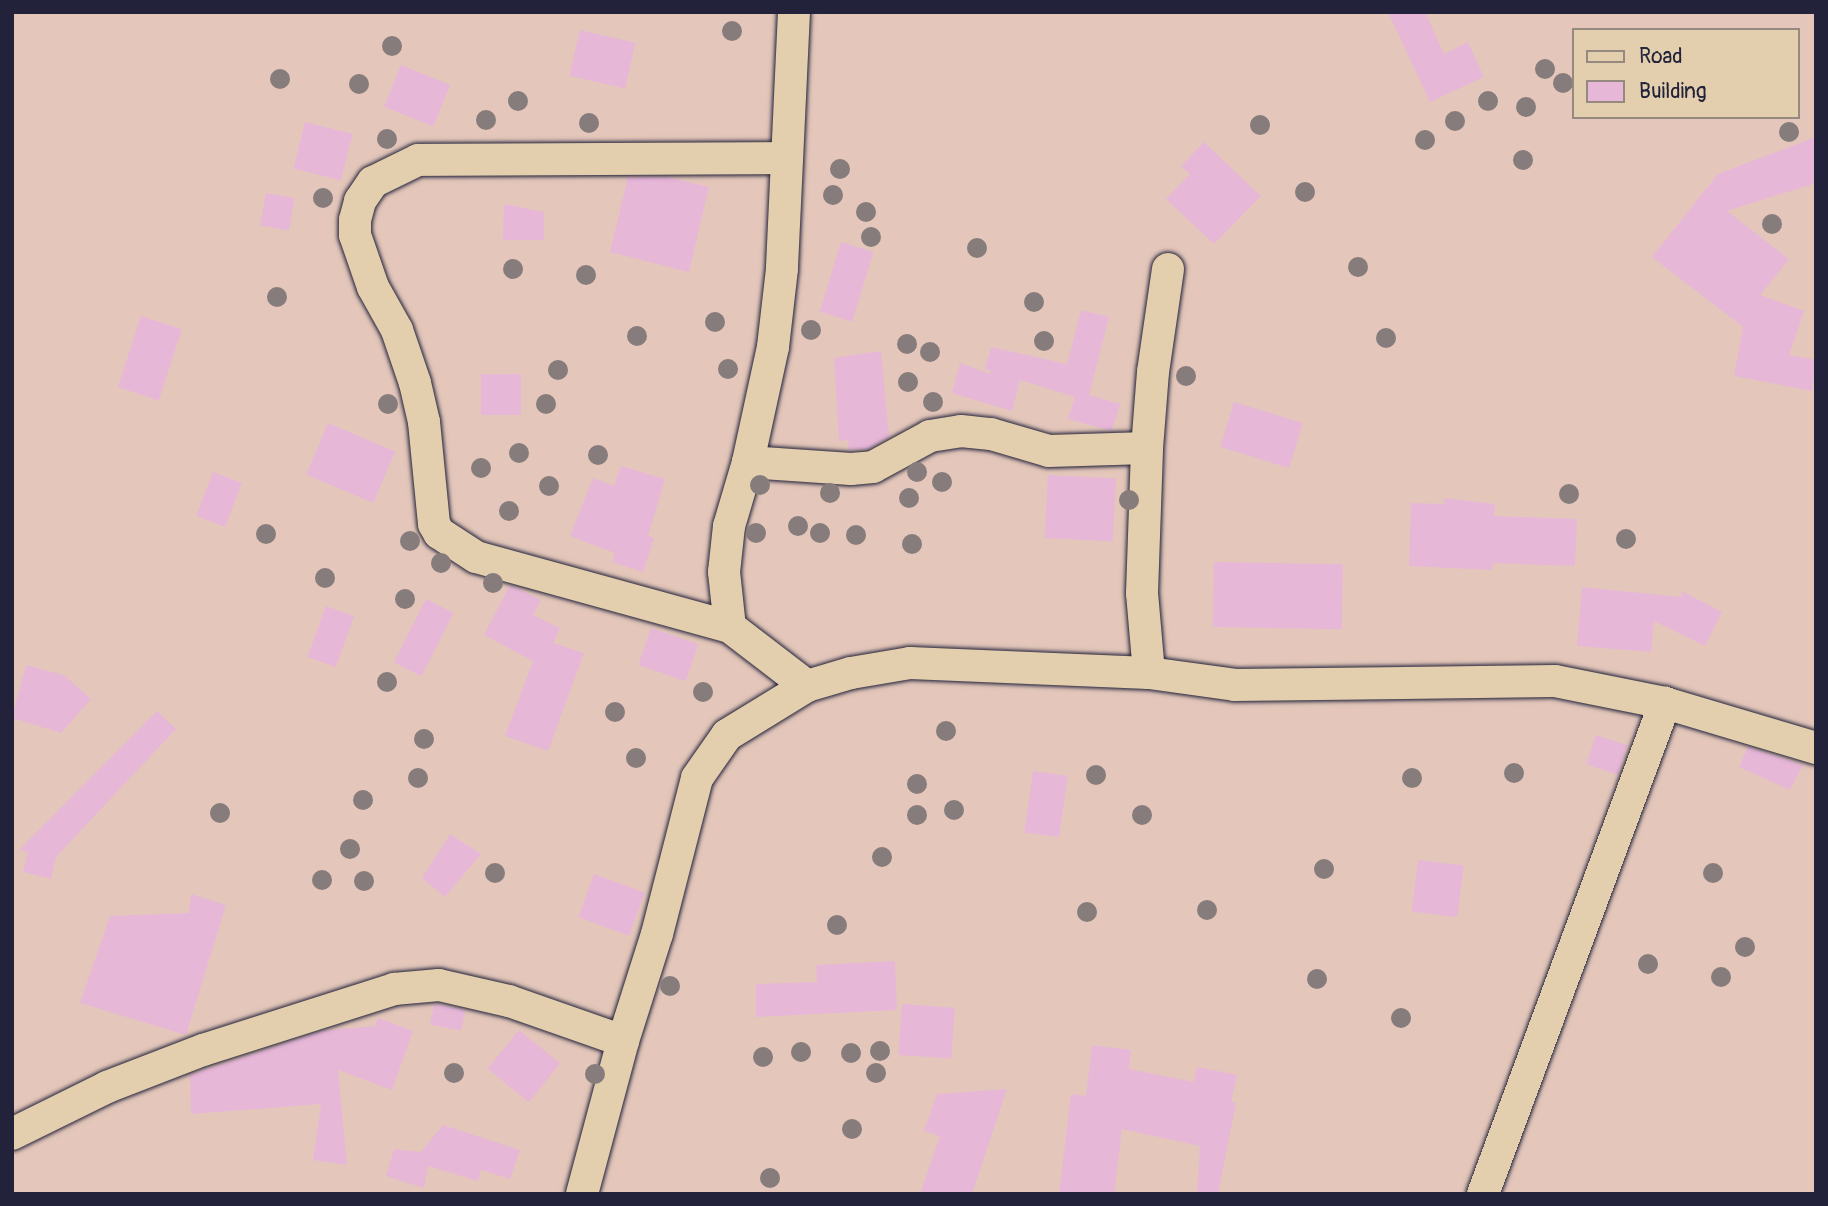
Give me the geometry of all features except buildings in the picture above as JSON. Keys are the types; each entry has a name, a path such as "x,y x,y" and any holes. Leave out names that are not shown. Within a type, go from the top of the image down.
{"street":[{"path":"730,627 724,572 729,526 773,347 782,268 794,12"},
{"path":"788,158 418,160 373,182 360,201 355,220 355,235 369,278 397,330 415,383 424,422 435,524 439,533 476,557 730,627 807,686"},
{"path":"1149,673 1142,593 1147,448 1153,372 1168,269"},
{"path":"747,461 851,469 873,467 930,436 961,431 991,434 1049,452 1147,448"},
{"path":"582,1194 623,1041 657,934 697,778 727,735 807,686 851,673 910,663 1149,673 1235,685 1555,681 1665,703 1816,748"},
{"path":"1483,1194 1665,703"},
{"path":"12,1133 107,1087 203,1050 394,989 439,985 509,1001 623,1041"}]}
